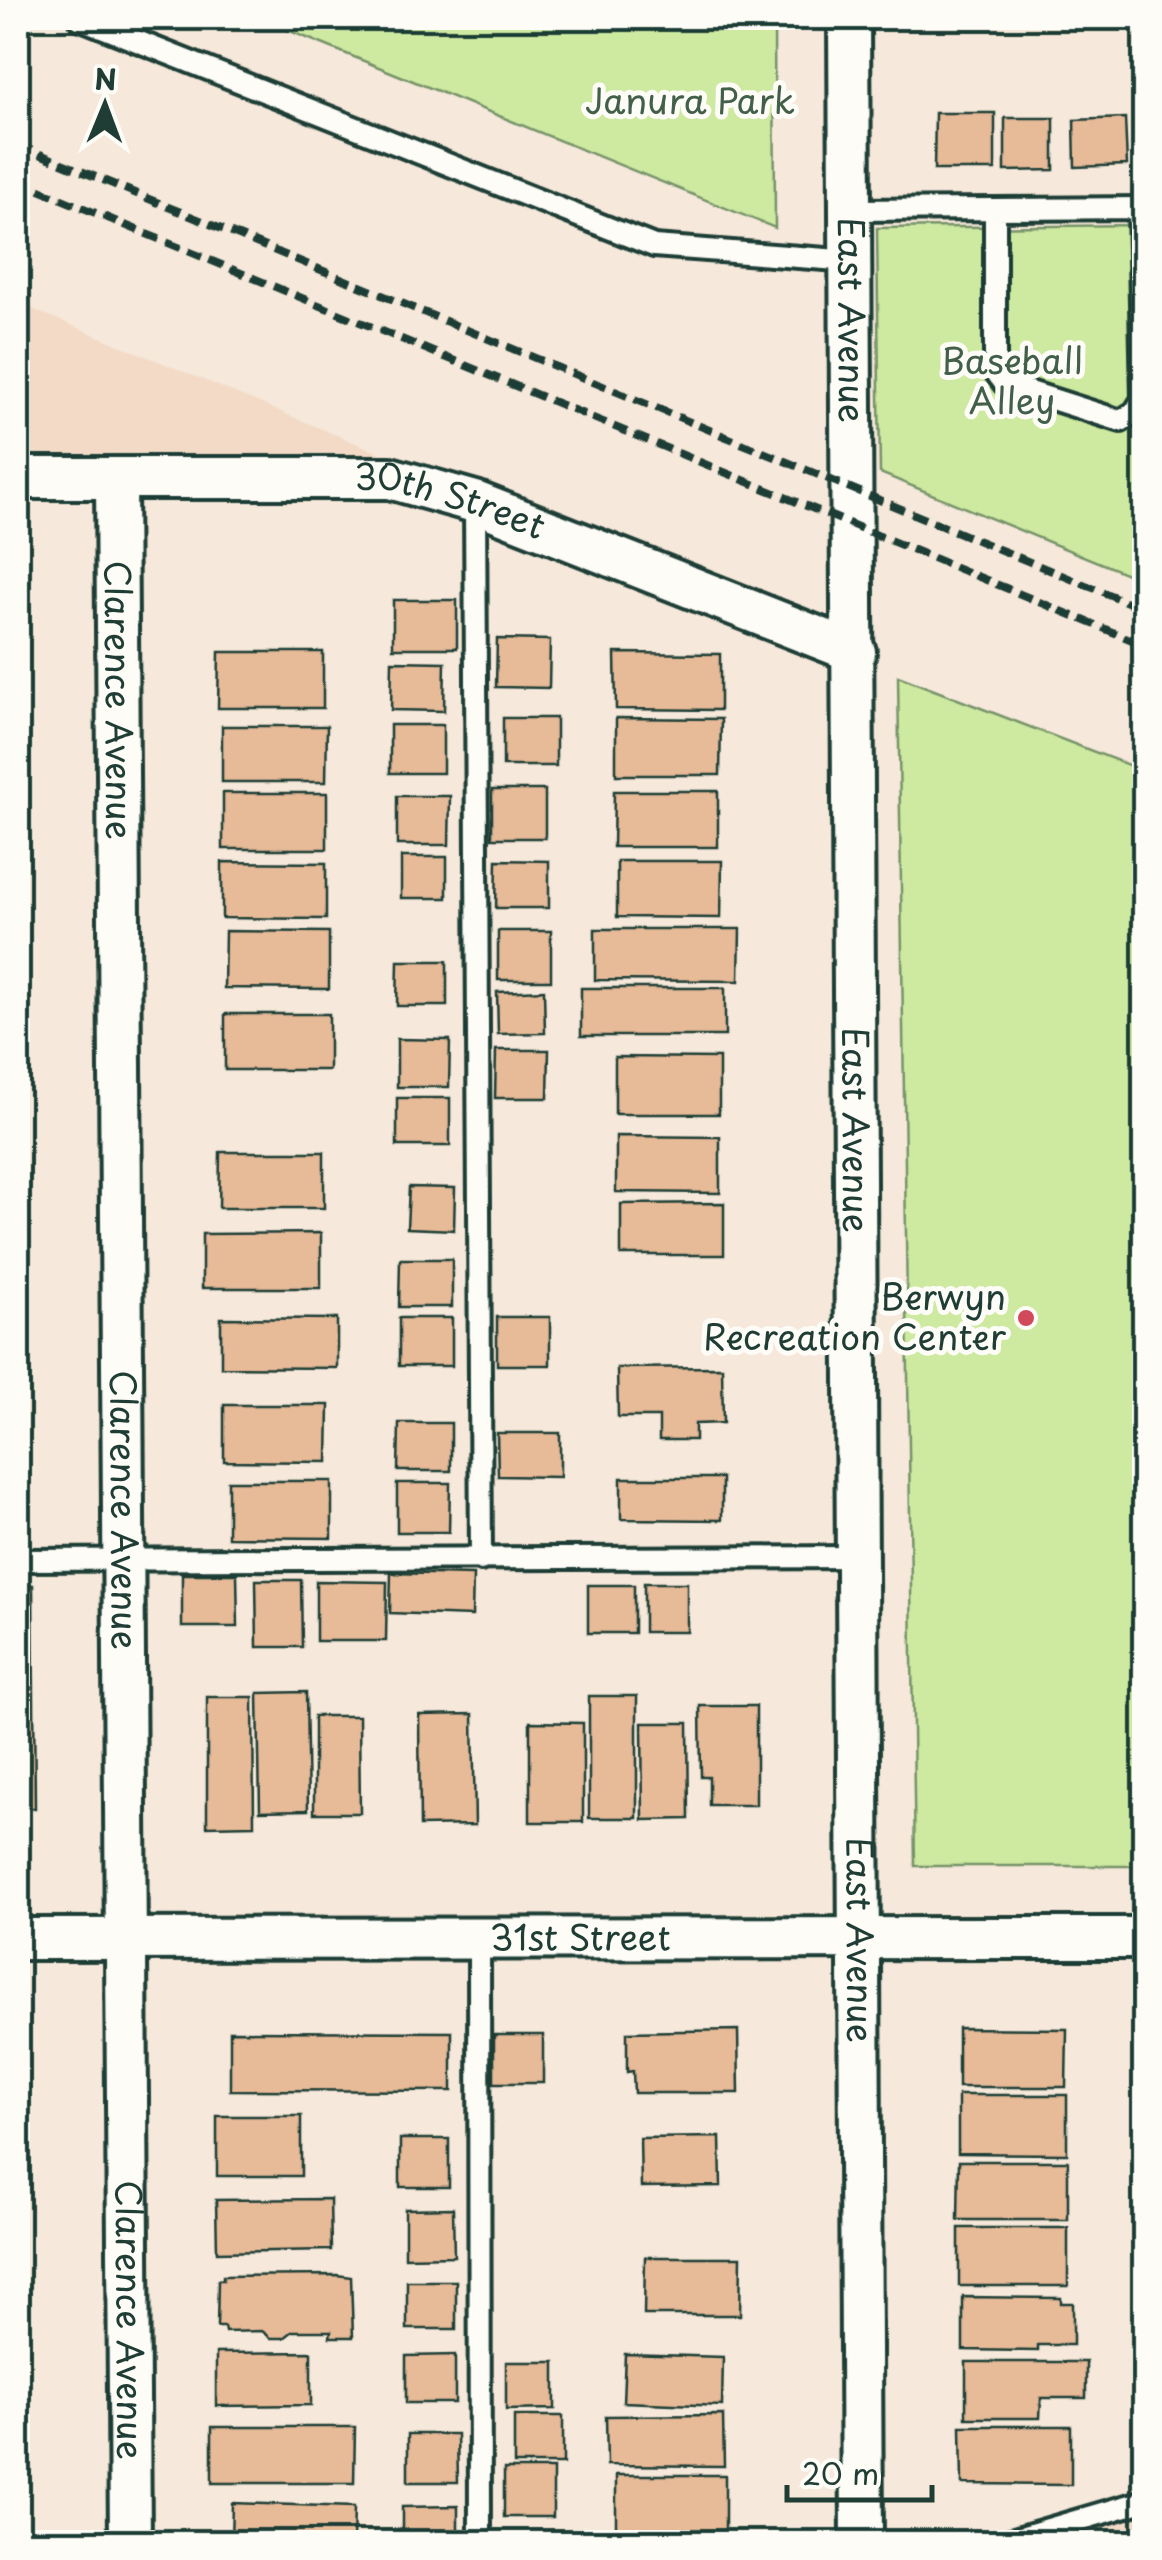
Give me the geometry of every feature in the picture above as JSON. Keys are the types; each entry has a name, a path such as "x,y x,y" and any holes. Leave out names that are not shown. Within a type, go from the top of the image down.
{"street":[{"name":"East Avenue","path":"849,18 862,2542"},
{"name":"30th Street","path":"18,478 390,478 475,502 855,652"},
{"name":"Clarence Avenue","path":"116,478 130,2542"},
{"name":"31st Street","path":"18,1939 1144,1938"}],"lane":[{"path":"80,18 654,246 852,261"},
{"path":"851,210 1142,208 1143,399 1135,412 1121,420 1005,384 995,371 995,210"},
{"path":"475,502 481,1560"},
{"path":"18,1560 858,1557"},
{"path":"479,1939 480,2542"},
{"path":"1004,2542 1144,2500"}],"shaded area":[{"path":"18,303 394,459 18,461"},
{"path":"1144,2487 1144,2542 965,2542"}],"green space":[{"name":"Janura Park","path":"258,18 774,18 775,228"},
{"name":"Baseball Alley","path":"1144,225 1144,581 880,473 877,228"},
{"name":"Berwyn Recreation Center","path":"898,676 1144,771 1144,1866 915,1866"}],"building":[{"path":"935,113 995,113 995,170 934,170"},
{"path":"1005,118 1054,118 1054,170 1005,171"},
{"path":"1125,118 1127,165 1075,167 1074,120"},
{"path":"393,600 457,600 457,648 393,648"},
{"path":"497,639 550,640 549,688 496,687"},
{"path":"219,652 323,652 323,708 218,708"},
{"path":"615,653 720,654 720,710 616,709"},
{"path":"392,661 445,662 444,711 391,710"},
{"path":"503,718 556,718 556,766 503,766"},
{"path":"616,718 721,719 720,775 616,775"},
{"path":"390,725 443,725 443,773 390,773"},
{"path":"222,726 327,726 326,782 222,782"},
{"path":"492,790 545,790 545,838 492,838"},
{"path":"614,791 718,791 718,847 613,847"},
{"path":"223,793 327,793 327,849 223,849"},
{"path":"397,796 450,796 449,845 397,845"},
{"path":"401,857 447,857 447,898 401,898"},
{"path":"497,860 549,861 549,908 496,908"},
{"path":"617,861 722,861 721,918 617,917"},
{"path":"222,862 326,863 326,919 222,918"},
{"path":"595,929 740,929 739,981 595,980"},
{"path":"225,931 329,932 329,989 224,988"},
{"path":"498,931 551,931 551,980 498,980"},
{"path":"398,961 447,961 447,1006 397,1006"},
{"path":"581,988 725,988 725,1036 581,1036"},
{"path":"544,990 545,1033 498,1034 497,992"},
{"path":"225,1014 329,1014 329,1070 225,1070"},
{"path":"397,1039 450,1040 449,1087 397,1087"},
{"path":"496,1050 549,1050 548,1098 495,1098"},
{"path":"615,1057 719,1058 719,1114 615,1114"},
{"path":"397,1098 450,1098 450,1146 397,1146"},
{"path":"616,1136 720,1137 720,1193 616,1192"},
{"path":"220,1152 324,1152 324,1208 219,1208"},
{"path":"409,1187 455,1188 454,1230 407,1228"},
{"path":"724,1203 724,1255 621,1255 621,1204"},
{"path":"321,1233 321,1288 202,1288 202,1234"},
{"path":"18,1259 23,1259 22,1310 18,1310"},
{"path":"400,1259 452,1259 452,1307 399,1307"},
{"path":"497,1317 550,1317 550,1365 497,1365"},
{"path":"221,1318 337,1319 337,1368 221,1367"},
{"path":"399,1318 452,1318 452,1366 399,1366"},
{"path":"722,1367 723,1423 695,1424 695,1440 659,1440 659,1417 618,1417 617,1368"},
{"path":"224,1405 329,1405 328,1462 224,1461"},
{"path":"399,1423 451,1423 451,1471 398,1471"},
{"path":"497,1433 560,1433 560,1477 498,1476"},
{"path":"621,1478 722,1478 722,1520 621,1519"},
{"path":"228,1481 332,1481 332,1538 228,1537"},
{"path":"397,1483 450,1483 449,1532 397,1532"},
{"path":"391,1573 473,1575 472,1616 390,1613"},
{"path":"182,1574 237,1574 238,1627 182,1627"},
{"path":"256,1580 301,1580 302,1647 257,1647"},
{"path":"316,1581 387,1582 386,1641 316,1641"},
{"path":"644,1583 687,1583 687,1632 644,1632"},
{"path":"18,1585 33,1585 35,1808 18,1808"},
{"path":"588,1585 634,1585 634,1633 588,1633"},
{"path":"306,1692 308,1810 260,1811 258,1693"},
{"path":"589,1696 637,1696 637,1818 589,1818"},
{"path":"207,1697 253,1697 254,1825 207,1826"},
{"path":"700,1706 756,1706 756,1805 709,1805 709,1777 701,1777"},
{"path":"473,1714 475,1825 420,1826 419,1715"},
{"path":"314,1716 359,1716 360,1813 314,1813"},
{"path":"530,1722 583,1723 583,1822 530,1822"},
{"path":"642,1723 688,1723 689,1819 643,1820"},
{"path":"958,2028 1067,2029 1066,2087 958,2087"},
{"path":"738,2030 739,2093 634,2093 633,2071 627,2072 627,2032"},
{"path":"230,2031 452,2032 452,2091 230,2090"},
{"path":"494,2035 543,2035 543,2083 494,2083"},
{"path":"958,2095 1067,2095 1067,2154 958,2153"},
{"path":"217,2116 301,2116 301,2176 217,2176"},
{"path":"720,2137 721,2186 641,2187 640,2138"},
{"path":"400,2139 449,2139 449,2187 400,2187"},
{"path":"959,2161 1068,2161 1068,2220 958,2220"},
{"path":"330,2199 331,2250 217,2252 216,2200"},
{"path":"453,2208 454,2256 405,2257 405,2209"},
{"path":"959,2228 1068,2228 1068,2286 959,2286"},
{"path":"645,2257 741,2257 740,2315 644,2315"},
{"path":"223,2276 351,2277 353,2337 330,2337 331,2331 293,2331 284,2338 271,2338 262,2331 225,2332 224,2327 217,2327 218,2280 223,2280"},
{"path":"407,2281 456,2281 456,2329 407,2329"},
{"path":"963,2297 1061,2298 1061,2303 1073,2303 1073,2345 1038,2345 1038,2351 963,2350"},
{"path":"311,2352 311,2405 216,2406 216,2353"},
{"path":"625,2354 723,2357 722,2406 623,2402"},
{"path":"455,2355 455,2403 406,2403 406,2356"},
{"path":"506,2362 555,2362 555,2409 506,2410"},
{"path":"966,2362 1086,2362 1086,2398 1041,2398 1040,2418 966,2418"},
{"path":"723,2415 724,2466 607,2465 606,2416"},
{"path":"514,2416 563,2416 563,2464 514,2464"},
{"path":"961,2426 1071,2426 1071,2485 962,2484"},
{"path":"212,2427 355,2427 354,2483 212,2483"},
{"path":"408,2434 457,2434 458,2482 408,2482"},
{"path":"504,2469 553,2469 553,2517 504,2517"},
{"path":"616,2475 725,2475 725,2534 616,2534"},
{"path":"232,2503 354,2507 353,2542 231,2542"},
{"path":"458,2506 458,2542 402,2542 402,2507"}],"railway":[{"path":"18,145 1144,609"},
{"path":"18,181 1144,645"}],"place":[{"name":"Berwyn Recreation Center","path":"1026,1318"}]}
